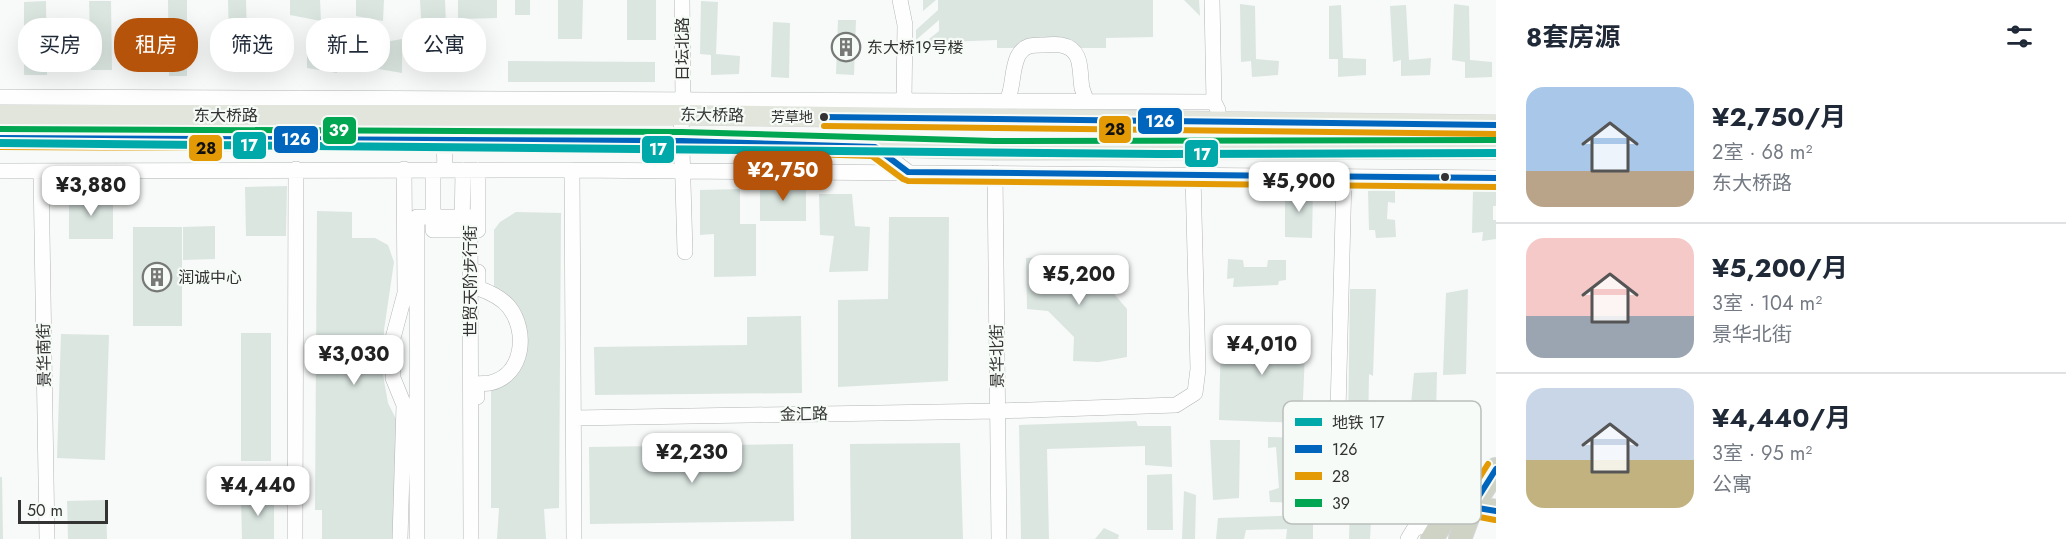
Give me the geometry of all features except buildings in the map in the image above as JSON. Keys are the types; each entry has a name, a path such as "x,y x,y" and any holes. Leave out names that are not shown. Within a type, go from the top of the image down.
{"highway":[{"path":"1481,493 1496,469"},
{"path":"1481,508 1496,511"},
{"path":"1432,539 1441,524"},
{"path":"1460,539 1466,524"}],"main road":[{"name":"东大桥路","path":"0,115 682,107 1226,122 1496,125"},
{"name":"东大桥路","path":"0,138 682,141 994,150 1496,149"}],"street":[{"name":"日坛北路","path":"682,0 685,252"},
{"path":"900,0 905,25 904,100"},
{"path":"1212,0 1214,102 1226,122"},
{"path":"1007,101 1012,91 1012,70 1022,49 1030,45 1063,45 1078,59 1081,67 1082,88 1087,101"},
{"path":"0,97 682,107 904,100 1214,102"},
{"path":"417,539 417,217 433,217 444,140"},
{"path":"875,147 908,172"},
{"path":"295,539 296,169"},
{"path":"400,539 404,405 393,378 393,338 405,293 404,169"},
{"path":"0,171 404,169 1496,177"},
{"path":"463,217 470,170"},
{"path":"470,170 478,288 494,294 509,307 521,331 519,358 506,375 491,383 477,384 480,539"},
{"path":"572,170 574,539"},
{"name":"景华南街","path":"41,171 47,539"},
{"name":"景华北街","path":"995,173 999,539"},
{"name":"金汇路","path":"574,418 998,411 1176,405 1195,393 1198,369 1193,176"},
{"path":"1338,401 1344,177"},
{"name":"世贸天阶步行街","path":"433,217 470,217 471,539"},
{"path":"1408,539 1414,529 1426,524"},
{"path":"1451,539 1461,524"}],"metro line":[{"name":"17","path":"0,143 1159,154 1496,153"}],"transit line":[{"name":"126","path":"824,117 1496,125"},
{"name":"28","path":"824,126 1496,134"},
{"name":"39","path":"0,129 682,132 994,141 1496,140"},
{"name":"126","path":"0,138 682,141 875,147 908,172 1496,178"},
{"name":"28","path":"0,147 682,150 872,156 908,181 1496,187"},
{"name":"28","path":"1481,475 1488,464"},
{"name":"126","path":"1481,493 1496,469"},
{"name":"126","path":"1481,508 1496,511"},
{"name":"28","path":"1481,517 1495,520"}],"place":[{"name":"东大桥19号楼","path":"846,47"},
{"name":"芳草地","path":"824,117"},
{"name":"润诚中心","path":"157,277"}]}
